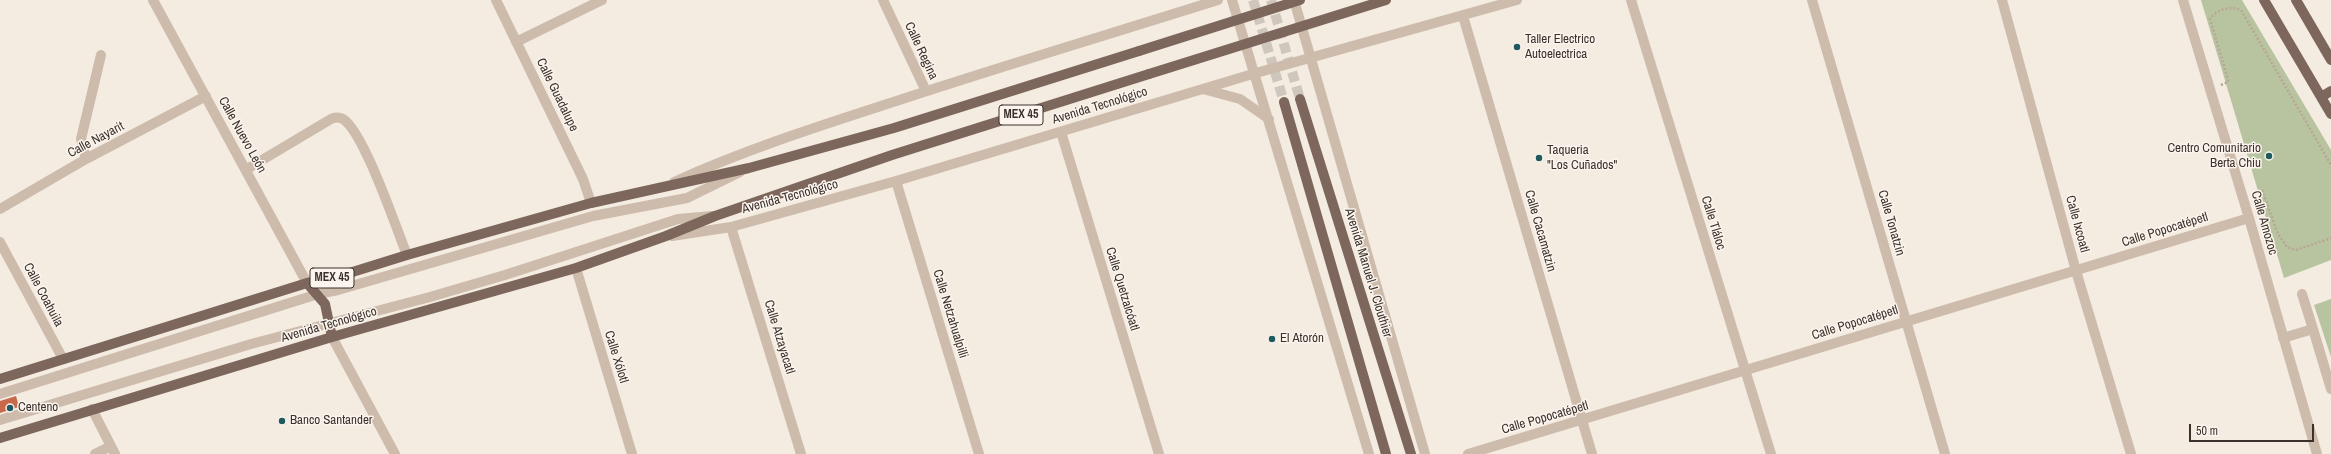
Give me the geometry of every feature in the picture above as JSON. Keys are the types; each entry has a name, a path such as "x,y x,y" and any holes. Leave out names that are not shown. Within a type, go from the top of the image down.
{"main road":[{"name":"MEX 45","path":"0,379 307,283 330,279 407,255 591,203 749,168 894,128 1300,0"},
{"name":"Avenida Tecnológico","path":"0,438 332,337 576,268 666,236 715,216 892,155 1289,29 1386,0"},
{"path":"2264,0 2331,114"},
{"path":"2296,0 2331,60"},
{"path":"2321,97 2331,92"},
{"name":"Avenida Manuel J. Clouthier","path":"1300,99 1411,454"},
{"path":"1284,102 1386,454"},
{"path":"307,283 325,304 332,337"}],"street":[{"name":"Calle Nuevo León","path":"153,0 247,168 307,283"},
{"name":"Calle Guadalupe","path":"496,0 583,179 591,203"},
{"path":"516,42 602,0"},
{"name":"Calle Regina","path":"883,0 926,91"},
{"path":"667,186 748,150 926,91 1218,0"},
{"path":"1232,0 1256,72 1369,454"},
{"path":"1294,0 1312,58 1425,454"},
{"name":"Avenida Tecnológico","path":"666,236 731,227 896,181 1256,72 1312,58 1517,0"},
{"name":"Calle Tláloc","path":"1631,0 1744,371 1771,454"},
{"name":"Calle Tonatzin","path":"1812,0 1945,454"},
{"name":"Calle Ixcoatl","path":"2002,0 2076,271 2131,454"},
{"name":"Calle Amozoc","path":"2183,0 2249,218 2317,454"},
{"name":"Calle Cacamatzin","path":"1463,16 1592,454"},
{"path":"86,159 81,139 101,55"},
{"path":"1203,89 1240,99 1269,119"},
{"name":"Calle Nayarit","path":"0,209 86,159 206,96"},
{"path":"247,168 331,119 339,118 344,120 361,141 407,255"},
{"name":"Calle Quetzalcóatl","path":"1061,132 1158,454"},
{"path":"0,394 318,294 338,290 593,216 687,198 749,168"},
{"name":"Calle Netzahualpilli","path":"896,181 979,454"},
{"path":"0,420 251,344 505,275 678,219 715,216"},
{"name":"Calle Popocatépetl","path":"1468,454 1582,421 1906,321 2249,218"},
{"name":"Calle Atzayacatl","path":"731,227 801,454"},
{"name":"Calle Coahuila","path":"0,242 63,359"},
{"name":"Calle Xólotl","path":"576,268 632,454"},
{"path":"2302,294 2331,389"},
{"path":"2283,338 2313,329"},
{"path":"332,337 395,454"},
{"path":"92,409 113,450 95,454"}],"path":[{"path":"2211,92 2228,82 2210,19 2214,13 2232,7 2241,10 2331,164"},
{"path":"2262,190 2278,234 2287,247 2296,250 2331,238"}],"green space":[{"path":"2201,0 2242,0 2331,150 2331,260 2284,278"},
{"path":"2331,299 2331,357 2314,305"}],"building":[{"name":"Centeno","path":"16,396 19,407 0,413 0,401"}],"tunnel":[{"path":"1253,0 1284,102"},
{"path":"1271,0 1300,99"}],"place":[{"name":"Taller Electrico Autoelectrica","path":"1517,47"},
{"name":"Centro Comunitario Berta Chiu","path":"2269,156"},
{"name":"Taqueria \"Los Cuñados\"","path":"1539,158"},
{"name":"El Atorón","path":"1272,339"},
{"name":"Centeno","path":"10,408"},
{"name":"Banco Santander","path":"282,421"}]}
